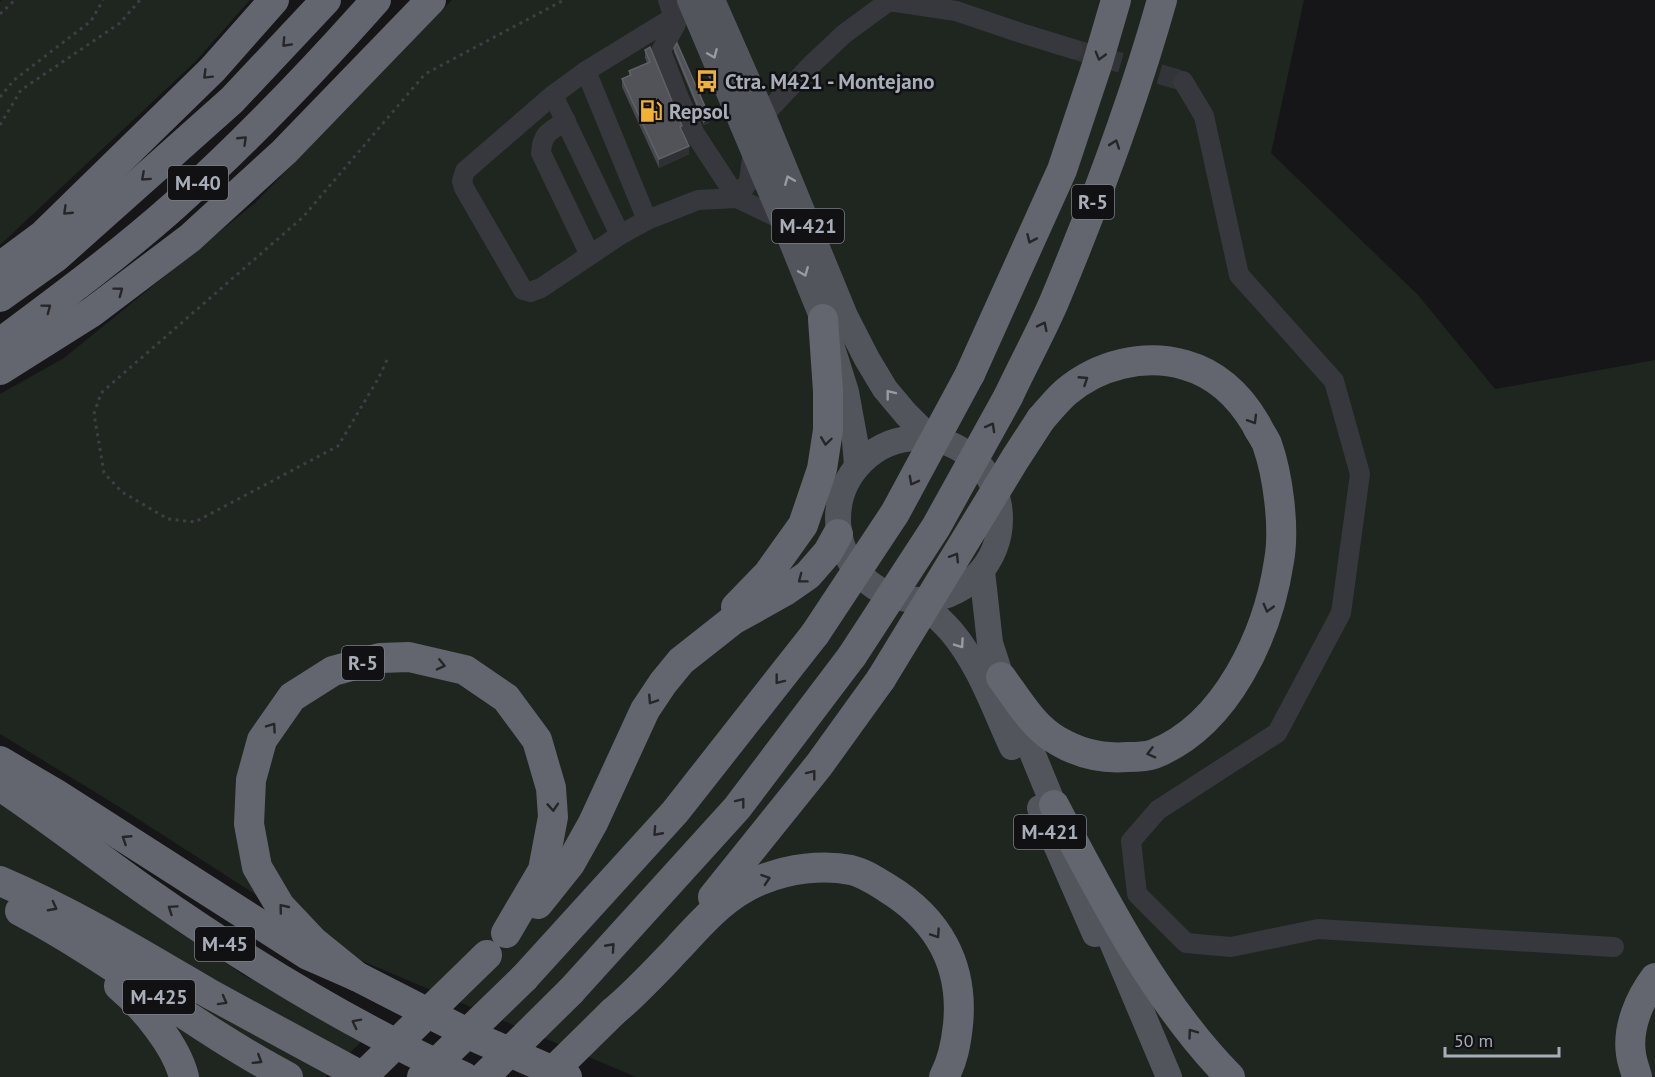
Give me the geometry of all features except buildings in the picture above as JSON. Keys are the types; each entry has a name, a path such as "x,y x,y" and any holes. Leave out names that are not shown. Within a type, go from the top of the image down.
{"highway":[{"path":"0,267 43,235 213,69 274,0"},
{"name":"M-40","path":"0,297 56,257 232,100 326,0"},
{"name":"M-40","path":"0,343 81,282 175,205 258,126 376,0"},
{"path":"0,370 92,312 190,238 284,152 431,0"},
{"name":"R-5","path":"422,1077 524,978 675,812 815,634 895,513 970,374 1062,170 1116,0"},
{"name":"R-5","path":"484,1077 571,991 737,808 852,656 936,527 1008,397 1053,304 1103,178 1147,51 1162,0"},
{"path":"363,1077 537,905 570,864 593,823 645,710 663,683 681,661 768,574 803,525 822,469 828,430 823,320"},
{"path":"613,1012 730,878 819,765 881,679 1041,419 1066,393 1104,368 1132,361 1177,363 1200,369 1228,388 1249,413 1266,443 1276,479 1281,516 1280,559 1267,614 1241,673 1218,706 1192,733 1153,755 1103,757 1082,754 1056,741 1034,722 1001,677"},
{"path":"681,661 733,620 785,591 808,575 828,552 838,534"},
{"name":"R-5","path":"356,976 314,942 280,906 256,867 249,824 251,780 262,741 292,697 333,671 380,658 409,657 465,670 506,698 537,740 551,788 554,817 543,870 496,944"},
{"name":"M-45","path":"0,761 56,794 308,955 356,976 477,1038 567,1077"},
{"name":"M-45","path":"0,786 148,892 284,982 340,1015 464,1077"},
{"path":"1054,805 1120,926 1162,993 1206,1053 1230,1077"},
{"path":"548,1077 664,963 717,907 739,891 763,879 790,871 821,867 850,870 868,876 903,897 935,929 948,953 956,977 960,1004 956,1046 944,1077"},
{"name":"M-45","path":"0,881 24,891 127,946 363,1077"},
{"name":"M-425","path":"0,901 83,949 270,1068 288,1077"},
{"path":"0,910 71,950 121,987 157,1025 182,1067 184,1077"},
{"path":"1637,1077 1630,1053 1632,1025 1645,991 1655,978"}],"main road":[{"name":"M-421","path":"712,0 763,116 845,316 885,389 929,437"},
{"name":"M-421","path":"677,6 753,150 823,320 846,392 857,465"},
{"name":"M-421","path":"929,437 951,443 976,461 986,472 994,486 1000,505 1002,523 994,555 982,571 964,586 945,596 921,602 896,597 869,583 849,561 838,534 837,515 840,497 847,479 857,465 874,450 897,440 929,437"},
{"name":"M-421","path":"982,571 990,643 1001,677 1169,1077"},
{"name":"M-421","path":"921,602 952,632 985,688 1158,1077"}],"lane":[{"path":"763,116 844,34 889,1 956,11 1073,49"},
{"path":"677,6 553,95 465,171 462,181 464,188 523,290 530,292 541,288 620,235 647,220 698,200 737,198 783,220"},
{"path":"677,6 676,24 661,51 695,134 737,198"},
{"path":"586,71 647,220"},
{"path":"1183,81 1204,116 1239,275 1334,381 1360,474 1341,613 1277,733 1158,810 1131,841 1137,894 1186,943 1231,947 1318,929 1614,947"},
{"path":"553,95 620,235"},
{"path":"566,121 549,132 542,141 541,153 590,255"},
{"path":"737,198 749,181 753,150"}],"path":[{"path":"0,14 15,0"},
{"path":"0,97 14,80 91,21 103,0"},
{"path":"0,125 21,90 120,23 140,0"},
{"path":"387,360 378,380 338,446 195,522 168,519 122,492 104,473 94,414 101,393 303,217 425,74 564,0"}],"shaded area":[{"path":"2,0 250,0 195,62 0,245 0,2"},
{"path":"452,0 1304,0 1271,153 1418,295 1495,389 1655,360 1655,1077 636,1077 353,957 113,803 0,734 0,394 64,358 255,203"},
{"path":"0,804 243,975 366,1037 325,1077 0,1077"}],"tunnel":[{"path":"1073,49 1183,81"}],"place":[{"name":"Ctra. M421 - Montejano","path":"707,81"},
{"name":"Repsol","path":"651,111"}]}
